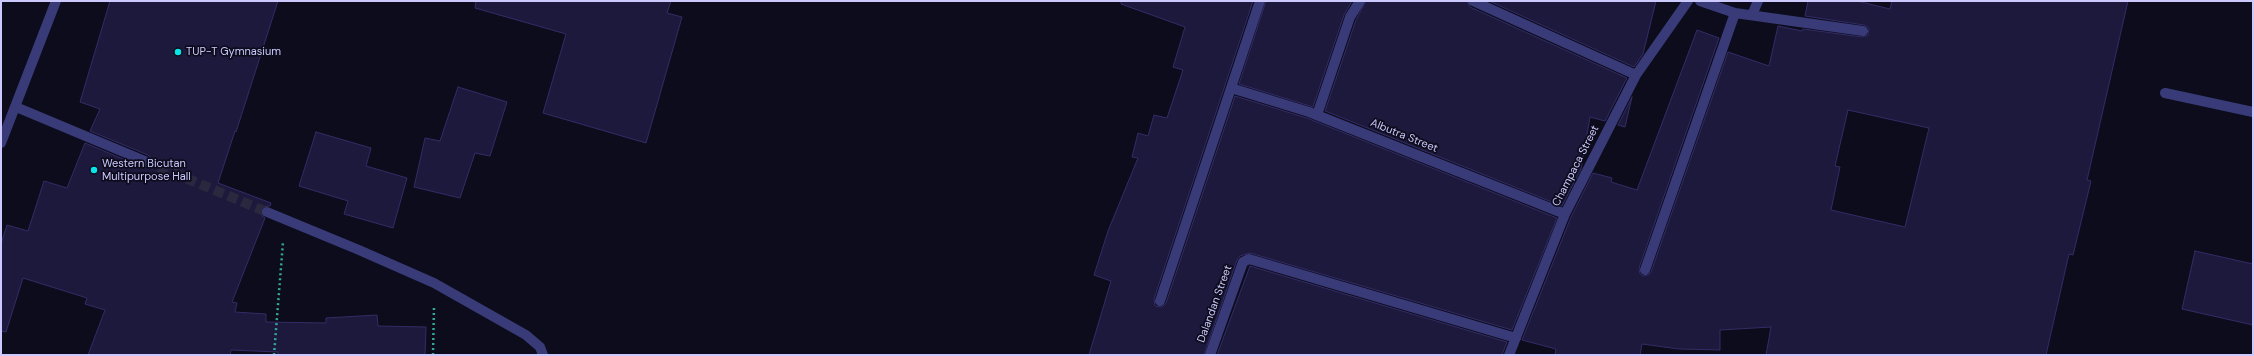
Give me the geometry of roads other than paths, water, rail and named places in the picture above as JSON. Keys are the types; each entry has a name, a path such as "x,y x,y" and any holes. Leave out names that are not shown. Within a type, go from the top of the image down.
{"street":[{"path":"1,143 56,1"},
{"path":"1160,301 1260,1"},
{"path":"1317,115 1350,17 1360,1"},
{"path":"1473,1 1636,75"},
{"name":"Champaca Street","path":"1509,355 1565,214 1636,75 1688,1"},
{"path":"1700,1 1735,13 1863,31"},
{"path":"1752,15 1758,1"},
{"path":"1646,270 1735,13"},
{"name":"Albutra Street","path":"1231,88 1317,115 1565,214"},
{"path":"2166,93 2253,112"},
{"path":"16,107 145,161"},
{"path":"267,212 434,283 526,335 540,347 543,355"},
{"name":"Dalandan Street","path":"1210,355 1243,262 1249,259 1516,338"}],"tunnel":[{"path":"145,161 267,212"}],"place":[{"name":"TUP-T Gymnasium","path":"178,52"},
{"name":"Western Bicutan Multipurpose Hall","path":"94,170"}]}
